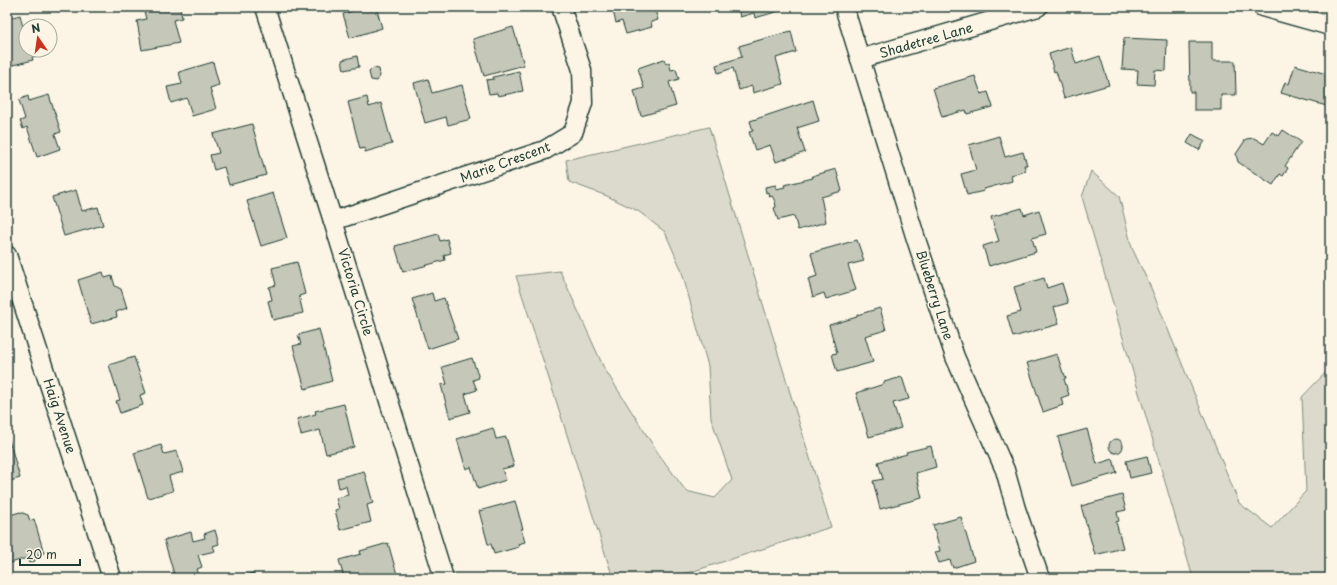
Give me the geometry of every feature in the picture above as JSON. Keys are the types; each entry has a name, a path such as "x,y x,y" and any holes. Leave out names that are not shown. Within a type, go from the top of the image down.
{"street":[{"name":"Victoria Circle","path":"265,7 334,221 444,578"},
{"name":"Marie Crescent","path":"334,221 545,150 573,133 583,103 582,70 561,7"},
{"name":"Blueberry Lane","path":"844,7 916,239 955,357 1005,470 1016,509 1040,578"},
{"name":"Shadetree Lane","path":"860,59 1038,7"},
{"path":"1262,7 1330,26"},
{"name":"Haig Avenue","path":"7,255 112,578"}],"shaded area":[{"path":"709,127 831,527 691,572 659,578 613,578 516,276 560,271 604,368 658,453 686,491 715,498 732,480 711,418 708,366 681,269 665,232 638,211 607,196 569,182 566,160"},
{"path":"1091,171 1119,196 1132,248 1151,288 1239,503 1272,528 1306,491 1302,397 1330,368 1330,578 1193,578 1082,197"}],"building":[{"path":"143,7 180,7 182,18 173,20 179,43 142,50 137,21 146,19"},
{"path":"352,7 376,7 382,28 350,38 343,14 353,11"},
{"path":"612,7 654,7 658,20 651,22 652,27 626,34 622,21 616,23"},
{"path":"736,7 777,7 779,11 755,18 754,13 740,17 738,8"},
{"path":"20,15 21,18 18,18 18,58 32,58 33,60 9,66 7,62 7,19"},
{"path":"513,27 524,65 484,76 473,39"},
{"path":"791,31 796,52 776,58 783,84 753,93 752,86 739,90 733,68 718,73 716,65 742,57 739,46"},
{"path":"1124,38 1167,40 1166,71 1155,70 1154,85 1137,84 1138,70 1122,69"},
{"path":"1189,42 1212,42 1212,61 1235,61 1236,95 1221,95 1221,110 1194,110 1194,92 1190,92"},
{"path":"1071,47 1076,64 1100,56 1109,85 1064,98 1049,54"},
{"path":"357,56 359,67 344,70 342,60"},
{"path":"664,59 666,64 669,62 671,70 676,69 679,79 669,82 676,106 641,116 634,91 644,88 638,68"},
{"path":"213,62 219,85 210,88 216,109 192,116 187,98 171,103 167,87 182,84 179,72"},
{"path":"1295,65 1330,75 1330,107 1281,93 1285,82 1289,84"},
{"path":"373,68 379,69 380,76 377,81 371,80 369,72"},
{"path":"519,71 523,91 498,96 497,93 489,94 486,80"},
{"path":"975,76 981,94 988,92 993,107 967,114 966,110 942,117 933,88"},
{"path":"428,79 432,93 462,85 471,119 448,125 446,117 425,123 414,83"},
{"path":"49,95 61,132 55,134 60,149 37,157 27,127 23,129 20,121 25,119 19,100 28,96 29,101"},
{"path":"367,97 369,107 381,103 392,144 365,152 365,148 360,149 348,102"},
{"path":"813,100 819,121 797,128 805,152 776,162 770,145 755,150 749,132 753,131 750,121"},
{"path":"252,124 266,175 229,185 224,167 214,170 210,155 219,153 213,134"},
{"path":"1283,130 1301,142 1285,166 1288,168 1283,176 1280,174 1273,185 1238,162 1236,154 1246,139 1254,138 1264,144 1272,132 1279,136"},
{"path":"1192,134 1205,141 1199,150 1187,143"},
{"path":"999,136 1005,157 1023,152 1027,165 1024,165 1026,171 1011,175 1012,181 984,189 984,191 967,195 961,174 976,170 969,145"},
{"path":"836,169 842,191 821,197 826,222 798,230 794,216 778,220 774,208 776,207 775,201 772,196 769,197 768,192 766,193 765,187 776,185 776,189 785,187 784,185 813,178 812,176"},
{"path":"76,190 82,211 98,207 103,225 64,236 52,197"},
{"path":"273,193 287,238 261,246 247,201"},
{"path":"1022,208 1024,215 1039,210 1046,234 1032,238 1036,252 989,266 983,246 999,241 991,217"},
{"path":"438,234 440,241 447,239 451,253 444,255 445,260 403,272 395,246"},
{"path":"857,240 864,261 848,265 856,290 826,299 824,293 813,297 808,279 817,276 811,253"},
{"path":"297,262 305,294 299,296 303,313 273,320 268,301 272,300 269,287 276,285 272,268"},
{"path":"103,272 105,278 112,276 115,286 121,289 127,308 116,312 117,317 91,324 78,280"},
{"path":"1044,278 1047,288 1062,283 1068,303 1054,307 1059,324 1013,337 1007,316 1021,312 1014,287"},
{"path":"432,293 434,301 444,298 458,339 428,349 412,299"},
{"path":"880,308 886,330 865,336 873,362 837,372 832,354 837,353 829,325 857,317 857,315"},
{"path":"319,329 332,381 305,389 293,346 301,344 298,335"},
{"path":"1057,354 1066,378 1064,379 1069,395 1061,398 1063,405 1043,412 1027,363"},
{"path":"134,357 146,393 140,395 143,405 120,413 116,401 120,400 109,365"},
{"path":"472,358 479,378 473,380 477,390 465,394 470,412 450,418 441,385 447,384 442,367"},
{"path":"902,377 909,399 893,403 901,428 869,437 856,393"},
{"path":"344,404 354,447 326,454 320,430 301,435 297,419 316,414 315,411"},
{"path":"493,428 496,439 506,437 514,466 502,469 506,480 478,489 471,467 466,469 457,439"},
{"path":"1087,429 1097,464 1113,459 1117,473 1072,486 1058,437"},
{"path":"7,433 20,478 7,482"},
{"path":"1113,439 1119,439 1123,443 1123,449 1119,453 1113,453 1109,449 1109,443"},
{"path":"161,445 164,454 177,451 183,472 169,476 173,491 148,498 134,453"},
{"path":"931,446 936,467 916,473 922,498 880,509 873,481 883,479 878,462 907,454 906,452"},
{"path":"1147,456 1151,473 1130,478 1126,461"},
{"path":"364,471 373,503 367,505 371,522 340,530 335,510 339,509 336,498 348,495 346,486 339,488 337,478"},
{"path":"1122,495 1126,510 1117,512 1119,521 1116,522 1123,548 1095,555 1081,506"},
{"path":"515,501 525,542 518,544 519,547 494,554 491,544 488,544 479,511"},
{"path":"20,512 28,515 30,521 34,519 44,553 34,556 35,561 29,563 27,558 7,564 7,537 11,536 7,521 10,515"},
{"path":"961,517 974,561 953,568 950,560 939,563 935,552 940,551 933,525"},
{"path":"215,530 219,544 213,546 215,551 198,555 202,567 197,569 200,578 173,578 172,574 174,574 164,540 191,532 193,541 205,538 204,534"},
{"path":"388,543 398,578 368,578 366,573 344,578 339,560 361,554 360,551"},
{"path":"253,573 254,578 231,578"}]}
